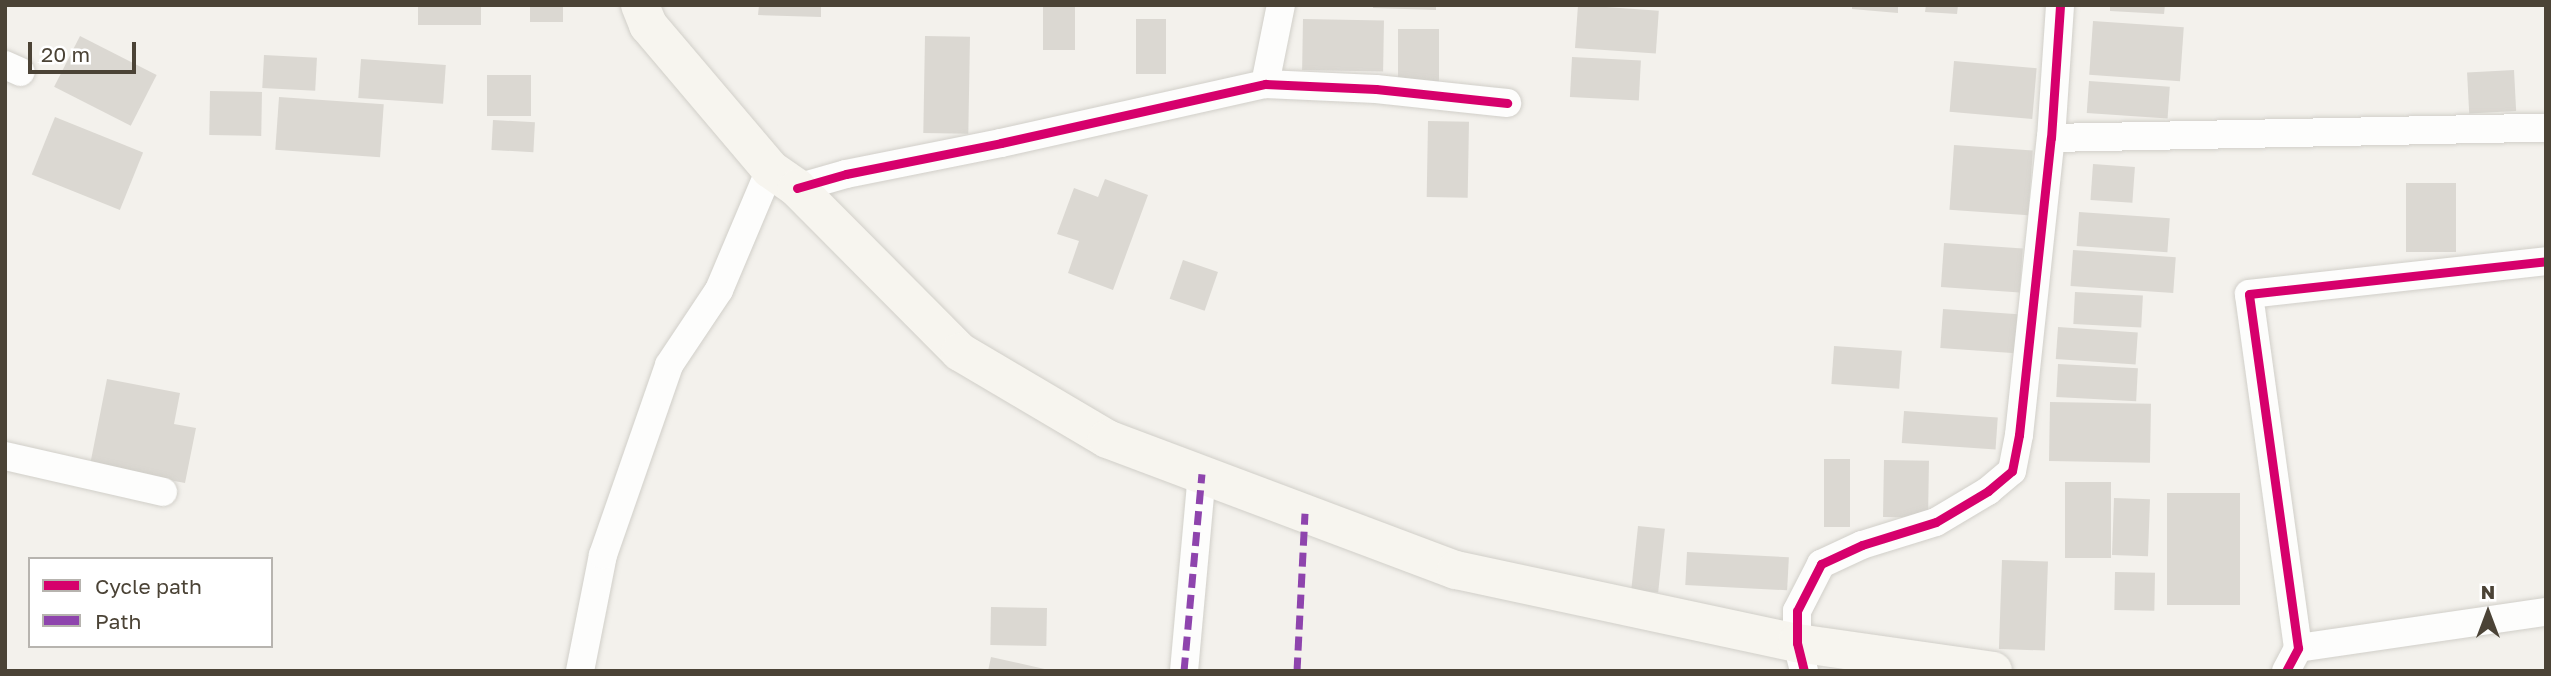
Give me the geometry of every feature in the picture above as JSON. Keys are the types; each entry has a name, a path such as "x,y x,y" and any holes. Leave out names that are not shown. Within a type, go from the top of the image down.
{"main road":[{"path":"640,5 648,25 783,179 960,352 1108,439 1456,570 1800,657 1993,671"}],"street":[{"path":"1265,83 1281,5"},
{"path":"1800,657 1797,611 1821,564 1862,545 1936,522 1988,491 2012,471 2019,435 2051,138 2060,5"},
{"path":"580,671 604,555 669,365 719,290 783,179 846,174 1001,143 1265,83 1376,89 1507,103"},
{"path":"2051,138 2546,128"},
{"path":"2546,261 2249,295 2292,660 2546,612"},
{"path":"5,456 163,492"},
{"path":"1184,671 1202,474"}],"building":[{"path":"418,5 481,5 481,25 418,25"},
{"path":"530,5 563,5 563,22 530,22"},
{"path":"759,5 821,5 821,17 758,15"},
{"path":"1043,5 1075,5 1075,50 1043,50"},
{"path":"1373,5 1436,5 1436,10 1373,8"},
{"path":"1578,5 1659,11 1656,54 1575,48"},
{"path":"1852,5 1898,5 1898,13 1852,9"},
{"path":"1926,5 1958,5 1957,14 1925,12"},
{"path":"2110,5 2165,5 2164,14 2110,11"},
{"path":"1136,19 1166,19 1166,74 1136,74"},
{"path":"1303,19 1384,20 1383,71 1302,70"},
{"path":"2093,21 2184,27 2180,81 2089,75"},
{"path":"1398,29 1439,29 1439,88 1398,88"},
{"path":"80,36 157,75 131,126 54,87"},
{"path":"925,36 970,37 968,134 923,133"},
{"path":"264,55 317,58 315,91 262,88"},
{"path":"1572,57 1641,61 1639,101 1570,97"},
{"path":"361,59 446,65 443,104 358,98"},
{"path":"1954,61 2037,68 2032,119 1950,112"},
{"path":"2514,70 2516,111 2469,113 2467,72"},
{"path":"487,75 531,75 531,116 487,116"},
{"path":"2089,81 2170,87 2168,119 2087,113"},
{"path":"210,91 262,92 261,136 209,135"},
{"path":"279,97 384,104 380,157 275,150"},
{"path":"55,117 143,153 120,210 32,174"},
{"path":"493,120 535,122 533,152 491,150"},
{"path":"1428,121 1469,122 1468,198 1427,197"},
{"path":"1954,145 2033,151 2028,215 1949,210"},
{"path":"2093,164 2135,167 2132,203 2090,200"},
{"path":"1105,179 1148,195 1113,290 1068,273 1079,241 1057,234 1074,188 1098,197"},
{"path":"2406,183 2456,183 2456,252 2406,252"},
{"path":"2079,212 2170,218 2167,252 2077,246"},
{"path":"1944,243 2023,249 2020,292 1941,287"},
{"path":"2073,250 2176,257 2173,293 2070,286"},
{"path":"1183,260 1218,272 1205,311 1170,299"},
{"path":"2075,292 2143,296 2141,328 2073,324"},
{"path":"1943,309 2022,315 2019,353 1940,348"},
{"path":"2058,327 2138,333 2136,365 2056,359"},
{"path":"1834,346 1902,351 1899,389 1831,384"},
{"path":"2058,364 2138,368 2136,401 2056,397"},
{"path":"107,379 180,393 174,424 196,428 185,483 90,465"},
{"path":"2050,402 2151,404 2150,463 2049,461"},
{"path":"1904,411 1998,418 1996,449 1902,443"},
{"path":"1824,459 1850,459 1850,527 1824,527"},
{"path":"1884,460 1929,461 1928,518 1883,517"},
{"path":"2065,482 2111,482 2111,558 2065,558"},
{"path":"2167,493 2240,493 2240,605 2167,605"},
{"path":"2114,498 2150,499 2148,556 2112,555"},
{"path":"1638,526 1665,529 1658,592 1631,590"},
{"path":"1687,552 1789,557 1787,590 1685,585"},
{"path":"2002,560 2048,562 2045,651 1999,649"},
{"path":"2115,572 2155,573 2154,611 2114,610"},
{"path":"991,607 1047,608 1046,646 990,645"},
{"path":"991,657 1049,670 1049,671 988,671"}],"marked path":[{"path":"1184,671 1202,474"},
{"path":"1297,671 1305,513"}],"cycle path":[{"path":"1804,671 1797,643 1797,611 1821,564 1862,545 1936,522 1988,491 2012,471 2019,435 2051,138 2060,5"},
{"path":"797,188 846,174 1001,143 1265,84 1376,89 1507,103"},
{"path":"2286,671 2298,648 2249,294 2546,261"}]}
